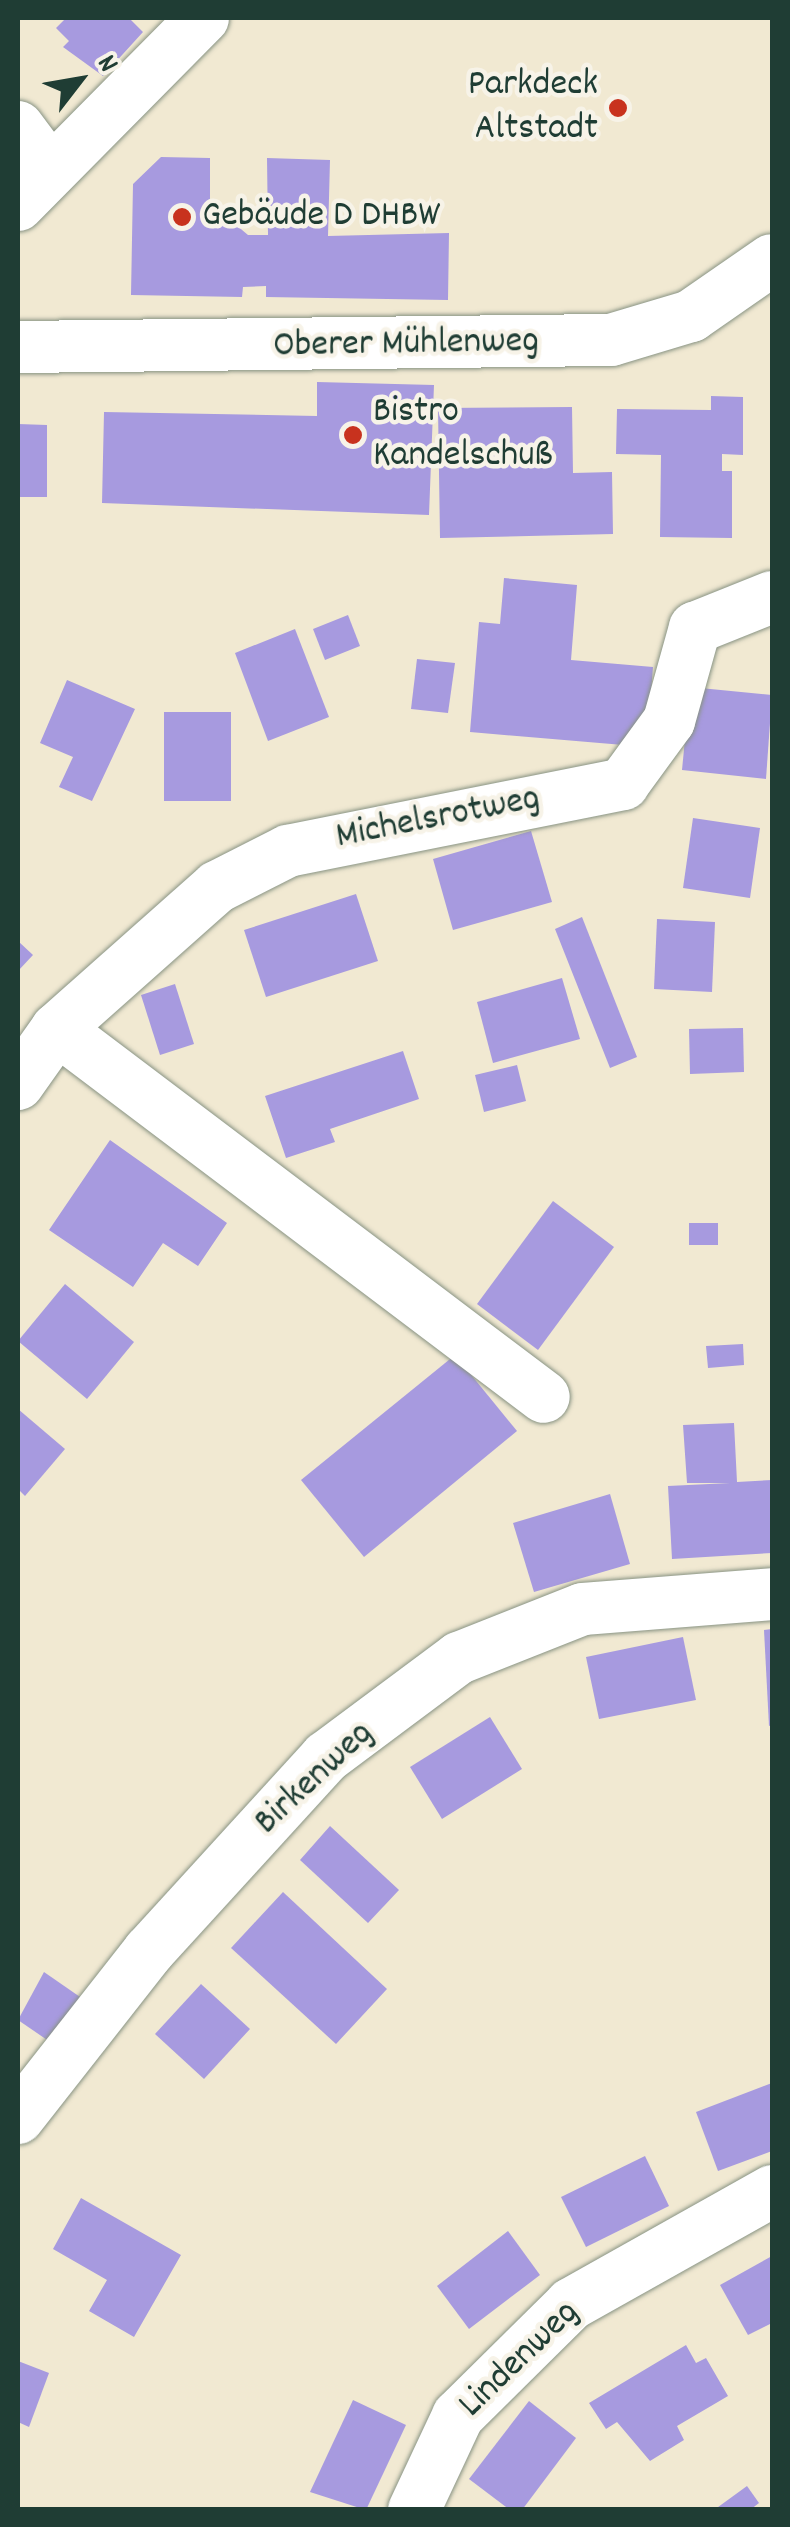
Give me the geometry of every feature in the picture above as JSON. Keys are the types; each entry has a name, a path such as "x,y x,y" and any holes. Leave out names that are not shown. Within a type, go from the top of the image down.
{"street":[{"path":"34,188 203,18"},
{"path":"18,127 34,188"},
{"name":"Oberer Mühlenweg","path":"18,347 611,340 690,316 768,275"},
{"name":"Michelsrotweg","path":"18,1084 58,1030 217,887 288,851 623,784 669,721 695,628 772,597"},
{"path":"58,1030 544,1396"},
{"name":"Birkenweg","path":"18,2118 149,1951 326,1757 459,1658 583,1609 772,1594"},
{"name":"Lindenweg","path":"414,2510 458,2416 571,2304 772,2191"}],"building":[{"path":"66,18 129,18 143,32 103,76 63,47 69,41 56,28"},
{"name":"Gebäude D DHBW","path":"161,157 210,158 210,203 248,235 268,235 267,158 330,160 328,236 449,233 448,300 266,297 266,286 243,287 242,297 131,295 133,184"},
{"path":"317,382 434,385 429,515 102,503 104,412 317,416"},
{"path":"711,396 743,397 743,455 722,454 722,471 732,471 732,538 660,537 661,455 616,454 617,409 711,410"},
{"path":"572,407 573,473 612,472 613,534 440,538 438,408"},
{"path":"18,424 47,425 47,497 18,497"},
{"path":"504,578 577,585 571,660 653,667 647,747 470,732 479,622 500,624"},
{"path":"348,615 360,646 325,660 313,629"},
{"path":"295,629 329,717 268,741 235,653"},
{"path":"417,659 455,663 448,713 411,709"},
{"path":"67,680 135,709 92,801 59,787 73,757 40,743"},
{"path":"690,687 772,695 766,779 682,770"},
{"path":"164,712 231,712 231,801 164,801"},
{"path":"693,818 760,828 750,898 683,888"},
{"path":"531,831 552,902 453,930 433,859"},
{"path":"356,894 378,961 266,997 244,930"},
{"path":"582,917 637,1057 610,1068 555,929"},
{"path":"657,919 715,922 712,992 654,989"},
{"path":"18,941 33,955 18,971"},
{"path":"562,978 580,1039 493,1063 477,1002"},
{"path":"175,984 194,1044 160,1055 141,995"},
{"path":"743,1028 744,1072 690,1074 689,1029"},
{"path":"403,1051 419,1099 330,1129 335,1142 286,1158 265,1096"},
{"path":"517,1065 526,1101 484,1112 475,1075"},
{"path":"110,1140 227,1223 198,1266 163,1243 133,1287 49,1230"},
{"path":"553,1201 614,1247 538,1350 477,1304"},
{"path":"689,1223 718,1223 718,1245 689,1245"},
{"path":"65,1284 134,1342 87,1399 18,1341"},
{"path":"743,1344 744,1365 708,1368 706,1346"},
{"path":"455,1355 517,1431 364,1557 301,1480"},
{"path":"18,1409 65,1449 25,1496 18,1489"},
{"path":"734,1423 737,1482 772,1480 772,1553 672,1559 668,1486 730,1483 687,1483 683,1425"},
{"path":"610,1494 630,1564 534,1592 513,1523"},
{"path":"772,1629 772,1725 769,1726 764,1630"},
{"path":"683,1637 696,1700 599,1719 586,1657"},
{"path":"490,1717 522,1769 442,1819 410,1767"},
{"path":"330,1826 399,1890 368,1923 300,1860"},
{"path":"283,1892 387,1989 336,2044 231,1948"},
{"path":"44,1972 83,1999 53,2044 18,2020"},
{"path":"201,1984 250,2029 204,2079 155,2034"},
{"path":"772,2083 772,2151 718,2171 696,2112"},
{"path":"645,2156 669,2206 586,2247 561,2197"},
{"path":"81,2198 181,2255 134,2337 89,2311 107,2280 53,2249"},
{"path":"508,2231 540,2275 469,2329 437,2286"},
{"path":"772,2256 772,2323 748,2335 720,2285"},
{"path":"686,2345 696,2363 706,2358 728,2396 677,2426 684,2440 650,2461 617,2422 606,2429 589,2403"},
{"path":"18,2361 49,2373 29,2427 18,2422"},
{"path":"353,2400 406,2425 366,2510 310,2492"},
{"path":"529,2401 576,2438 522,2510 510,2510 469,2479"},
{"path":"747,2486 759,2503 750,2510 714,2510"}],"place":[{"name":"Parkdeck Altstadt","path":"618,108"},
{"name":"Gebäude D DHBW","path":"182,217"},
{"name":"Bistro Kandelschuß","path":"353,435"}]}
